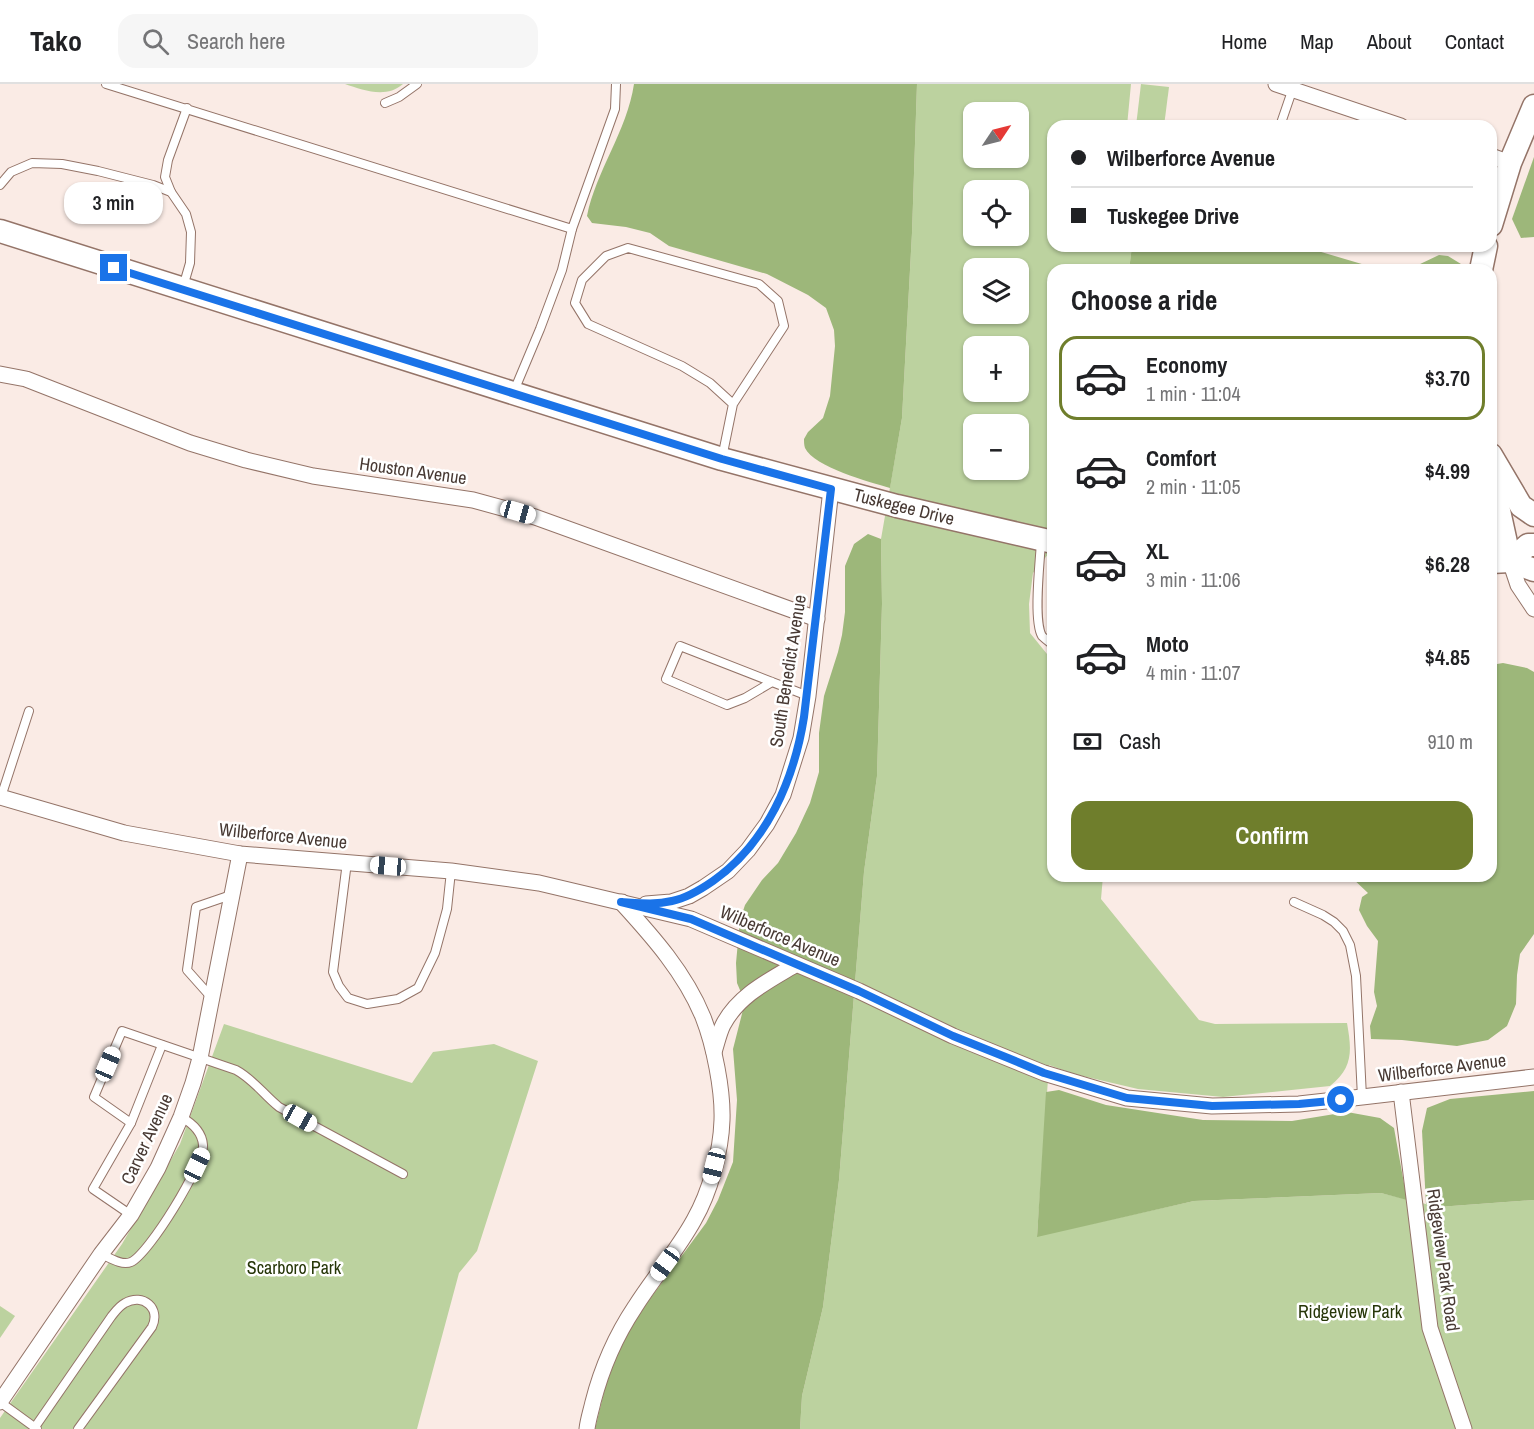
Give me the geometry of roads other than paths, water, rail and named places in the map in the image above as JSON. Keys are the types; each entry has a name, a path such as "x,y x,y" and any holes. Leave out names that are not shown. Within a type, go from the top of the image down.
{"street":[{"path":"1276,84 1294,87 1385,120"},
{"path":"1497,186 1501,160 1534,106"},
{"name":"Tuskegee Drive","path":"0,231 722,459 831,489 1047,541"},
{"name":"Houston Avenue","path":"0,374 26,379 190,443 246,460 313,476 473,500 535,516 817,619"},
{"path":"1497,464 1521,506 1534,515"},
{"name":"South Benedict Avenue","path":"621,902 648,904 671,902 703,888 728,871 748,850 767,824 783,795 801,738 808,696 831,489"},
{"path":"1497,532 1500,561 1534,609"},
{"path":"1500,561 1534,544"},
{"path":"1500,561 1534,570"},
{"name":"Wilberforce Avenue","path":"1,797 124,832 240,854 451,871 539,884 691,919 859,991 953,1036 1044,1073 1127,1098 1212,1106 1299,1104 1534,1077"},
{"name":"Carver Avenue","path":"0,1402 130,1215 158,1168 181,1118 194,1083 200,1058 240,854"},
{"path":"587,1429 608,1356 635,1306 695,1219 711,1181 722,1120 719,1078 703,1017 687,986 655,939 621,902"},
{"path":"714,1052 723,1025 734,1008 754,990 795,964"},
{"name":"Ridgeview Park Road","path":"1401,1092 1430,1328 1464,1429"}],"lane":[{"path":"106,84 572,229"},
{"path":"385,103 399,97 417,84"},
{"path":"513,393 558,280 572,229 615,109 616,84"},
{"path":"1282,120 1294,87"},
{"path":"183,289 190,263 191,232 186,214 171,192 165,177 168,160 187,108"},
{"path":"0,185 10,172 32,162 62,164 98,171 171,192"},
{"path":"722,459 733,405 784,326 778,301 759,284 628,248 606,256 582,280 574,303 588,324 682,366 710,383 733,405"},
{"path":"1047,541 1037,610 1038,626 1042,636 1047,640"},
{"path":"772,682 745,698 727,705 666,679 680,646 808,696"},
{"path":"1,797 29,711"},
{"path":"347,862 333,972 348,998 367,1004 398,999 418,988 435,953 447,909 451,871"},
{"path":"212,999 187,970 196,907 233,894"},
{"path":"1294,902 1334,922 1343,931 1350,945 1356,976 1362,1098"},
{"path":"131,1123 94,1097 122,1030 247,1075 267,1098 279,1107 403,1174"},
{"path":"130,1215 93,1189 131,1123 162,1045"},
{"path":"101,1254 121,1263 130,1263 151,1243 166,1221 202,1154 203,1144 200,1134 188,1121 181,1118"},
{"path":"0,1402 36,1428 111,1317 124,1303 144,1300 154,1311 155,1320 152,1327 78,1429"}],"park label":[{"name":"Scarboro Park","path":"294,1268"},
{"name":"Ridgeview Park","path":"1350,1312"}]}
